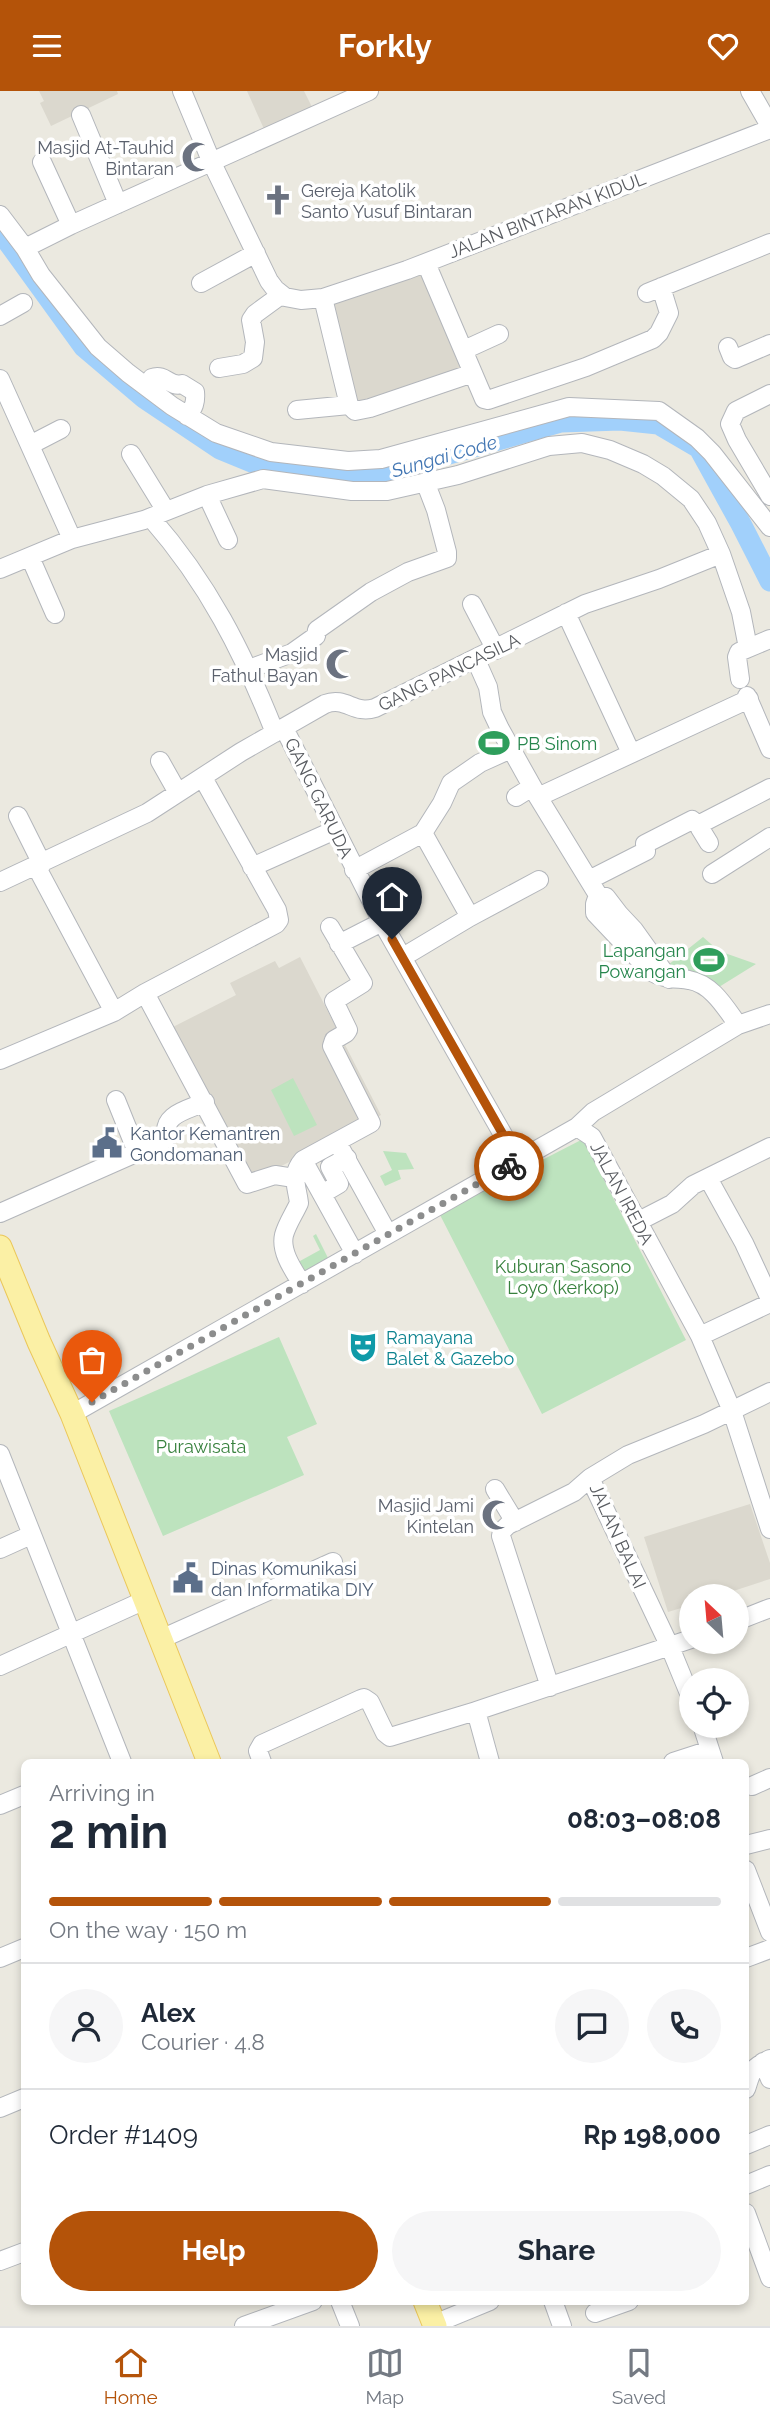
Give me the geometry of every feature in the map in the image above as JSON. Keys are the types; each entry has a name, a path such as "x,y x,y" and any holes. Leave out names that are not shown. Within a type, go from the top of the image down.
{"main road":[{"path":"0,1247 72,1413 208,1759"},
{"path":"426,2305 434,2325"}],"street":[{"path":"182,91 212,163 272,285 281,295 301,300 323,298 349,405 355,411 473,373"},
{"path":"25,248 369,91"},
{"path":"750,91 770,127"},
{"path":"80,115 118,204"},
{"name":"JALAN BINTARAN KIDUL","path":"323,298 426,263 770,127"},
{"path":"42,162 71,225"},
{"path":"0,215 90,339 115,363 187,416 216,433 271,452 348,461 381,459 569,407 659,411 697,438 712,453 770,527"},
{"path":"426,263 484,399 494,400 653,339 669,313 654,290 770,243"},
{"path":"201,283 256,253"},
{"path":"219,367 243,363 253,358 255,342 251,320 281,295"},
{"path":"0,316 23,303"},
{"path":"464,350 499,334"},
{"path":"728,347 735,359 770,344"},
{"path":"150,389 152,378 158,376 171,383 190,387 195,391 195,399 193,409 187,416"},
{"path":"0,379 72,539"},
{"path":"770,394 736,411 730,424 770,496"},
{"path":"297,410 349,405"},
{"path":"30,445 61,429"},
{"path":"0,569 72,539 264,479 352,491 387,491 426,484 555,445 582,443 596,446 643,464 675,484 698,509 721,554 741,613 757,644 737,655 745,691 770,749"},
{"name":"GANG GARUDA","path":"131,454 168,535 229,630 279,730 382,922 403,957 433,994 518,1161"},
{"path":"249,669 292,653 316,636 317,630 371,592 408,572 447,558 436,510 426,484"},
{"path":"207,495 228,540"},
{"name":"GANG PANCASILA","path":"0,883 147,813 231,758 334,701 362,711 371,710 566,613 721,554"},
{"path":"30,557 55,614"},
{"path":"472,604 496,650"},
{"path":"566,613 631,753"},
{"path":"476,660 489,691 492,712 511,749 594,888 606,897 628,922 669,979 690,980 706,987 716,995 738,1025"},
{"path":"516,797 535,792 631,753 745,691"},
{"path":"354,870 423,833 451,783 480,763 511,749"},
{"path":"160,761 178,793"},
{"path":"0,1060 114,1012 278,922 279,914 203,778"},
{"path":"698,825 770,788"},
{"path":"18,816 39,865 114,1012"},
{"path":"594,888 646,851 645,844 692,820 709,843"},
{"path":"252,867 335,830"},
{"path":"423,833 470,917"},
{"path":"712,874 770,837"},
{"path":"403,957 540,880"},
{"path":"340,944 382,922"},
{"path":"302,1284 289,1262 283,1242 288,1224 299,1203 294,1178 303,1160 371,1123 332,1046 334,1040 348,1030 334,1001 363,983 330,927"},
{"path":"145,993 248,1185 275,1175 294,1178"},
{"path":"578,1128 593,1112 738,1025 770,1014"},
{"path":"117,1100 137,1152"},
{"path":"0,1213 166,1139 165,1127 168,1121 205,1102"},
{"name":"JALAN IREDA","path":"72,1413 578,1128 592,1137 700,1336 732,1412 770,1529"},
{"path":"337,1142 388,1234"},
{"path":"637,1223 672,1204 693,1185 770,1147"},
{"path":"321,1194 339,1184 330,1167 347,1158"},
{"path":"303,1160 355,1254"},
{"path":"700,1336 770,1301 744,1243 708,1178"},
{"name":"JALAN BALAI","path":"679,1669 590,1478 628,1455 732,1412 770,1392"},
{"path":"0,1454 116,1759"},
{"path":"550,1687 502,1531 574,1492 590,1478"},
{"path":"495,1489 515,1522"},
{"path":"0,1549 31,1535"},
{"path":"161,1639 333,1562"},
{"path":"0,1666 145,1600"},
{"path":"749,1616 770,1608"},
{"path":"261,1759 258,1751 262,1744 360,1699 364,1698 369,1702 385,1734 390,1737 679,1644"},
{"path":"476,1711 489,1759"},
{"path":"692,1759 712,1756 706,1738"},
{"path":"752,1786 770,1778"},
{"path":"0,1805 21,1796"},
{"path":"749,1844 770,1839"},
{"path":"749,1878 770,1931"},
{"path":"0,1958 21,1949"},
{"path":"749,1957 770,1949"},
{"path":"749,2074 766,2061 770,2079"},
{"path":"0,2108 21,2099"},
{"path":"749,2144 770,2135"},
{"path":"749,2184 770,2175"},
{"path":"749,2221 770,2278"},
{"path":"0,2261 21,2253"},
{"path":"244,2326 302,2305"},
{"path":"342,2305 350,2326"},
{"path":"434,2325 482,2305"},
{"path":"554,2305 562,2326"},
{"path":"594,2313 617,2305"}],"shaded area":[{"path":"39,91 117,91 118,94 51,126 40,103 44,101"},
{"path":"247,91 304,91 312,107 264,129"},
{"path":"425,264 471,372 355,409 328,303"},
{"path":"300,957 381,1115 248,1183 169,1029 236,995 230,983 275,961 279,968"},
{"path":"750,1504 770,1563 770,1579 749,1586 679,1584 679,1609 668,1612 644,1537"}],"green space":[{"name":"Lapangan Powangan","path":"703,937 719,951 756,964 719,987 663,969"},
{"path":"293,1078 317,1125 294,1136 271,1090"},
{"name":"Kuburan Sasono Loyo (kerkop)","path":"583,1139 686,1340 542,1414 439,1213"},
{"path":"383,1151 406,1153 414,1169 398,1170 401,1179 385,1186 380,1176 392,1170"},
{"path":"316,1234 328,1258 285,1284 300,1261 320,1250 313,1236"},
{"name":"Purawisata","path":"279,1337 317,1424 287,1437 304,1475 163,1536 109,1411"}],"waterway":[{"name":"Sungai Code","path":"0,231 84,347 144,398 220,449 259,465 294,471 334,475 379,474 561,422 620,420 658,424 699,448 770,581"}],"way so far":[{"path":"92,1402 509,1166"}],"place":[{"name":"Masjid At-Tauhid Bintaran","path":"197,157"},
{"name":"Gereja Katolik Santo Yusuf Bintaran","path":"278,200"},
{"name":"Masjid Fathul Bayan","path":"341,664"},
{"name":"PB Sinom","path":"494,743"},
{"name":"Lapangan Powangan","path":"709,960"},
{"name":"Kantor Kemantren Gondomanan","path":"107,1143"},
{"name":"Ramayana Balet & Gazebo","path":"363,1347"},
{"name":"Masjid Jami Kintelan","path":"497,1515"},
{"name":"Dinas Komunikasi dan Informatika DIY","path":"188,1578"}],"route":[{"path":"392,939 518,1161 509,1166"}]}
